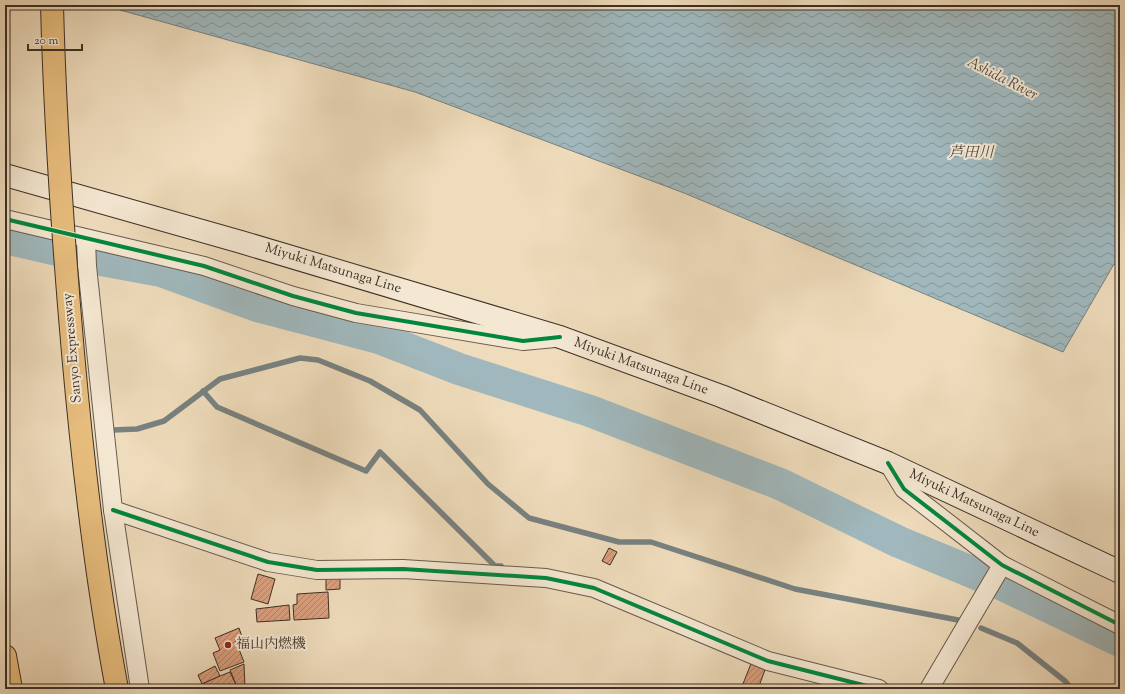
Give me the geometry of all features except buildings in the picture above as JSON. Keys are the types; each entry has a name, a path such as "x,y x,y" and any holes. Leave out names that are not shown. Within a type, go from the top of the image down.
{"highway":[{"name":"Sanyo Expressway","path":"52,5 59,169 80,429 94,544 117,689"},
{"path":"5,656 11,689"}],"main road":[{"name":"Miyuki Matsunaga Line","path":"5,175 241,242 560,337 721,396 888,463 1120,572"}],"street":[{"path":"5,219 87,252 204,266 293,296 356,313 523,341 560,337"},
{"path":"87,252 113,510 140,689"},
{"path":"888,463 904,489 999,569 1120,625"},
{"path":"113,510 268,562 317,570 403,569 546,578 594,588 768,661 880,689"},
{"path":"929,689 999,569"}],"water":[{"name":"芦田川","path":"102,5 1120,5 1120,269 1114,264 1063,352 684,193 415,92"}],"waterway":[{"path":"5,238 96,259 161,271 257,306 379,338 459,369 590,411 780,484 899,542 1003,585 1120,641"},
{"path":"113,430 137,429 164,421 220,379 300,358 318,360 370,381 420,410 488,484 529,518 619,542 651,542 795,589 958,620"},
{"path":"203,391 217,407 366,471 380,452 495,566 501,566"},
{"path":"981,628 1017,643 1065,681 1072,689"}],"cycle path":[{"path":"5,219 204,266 293,296 356,313 523,341 560,337"},
{"path":"888,463 904,489 1002,565 1120,625"},
{"path":"113,510 268,562 317,570 403,569 546,578 594,588 768,661 879,689"}],"place":[{"name":"福山内燃機","path":"228,645"}],"water label":[{"name":"Ashida River","path":"1002,79"}]}
